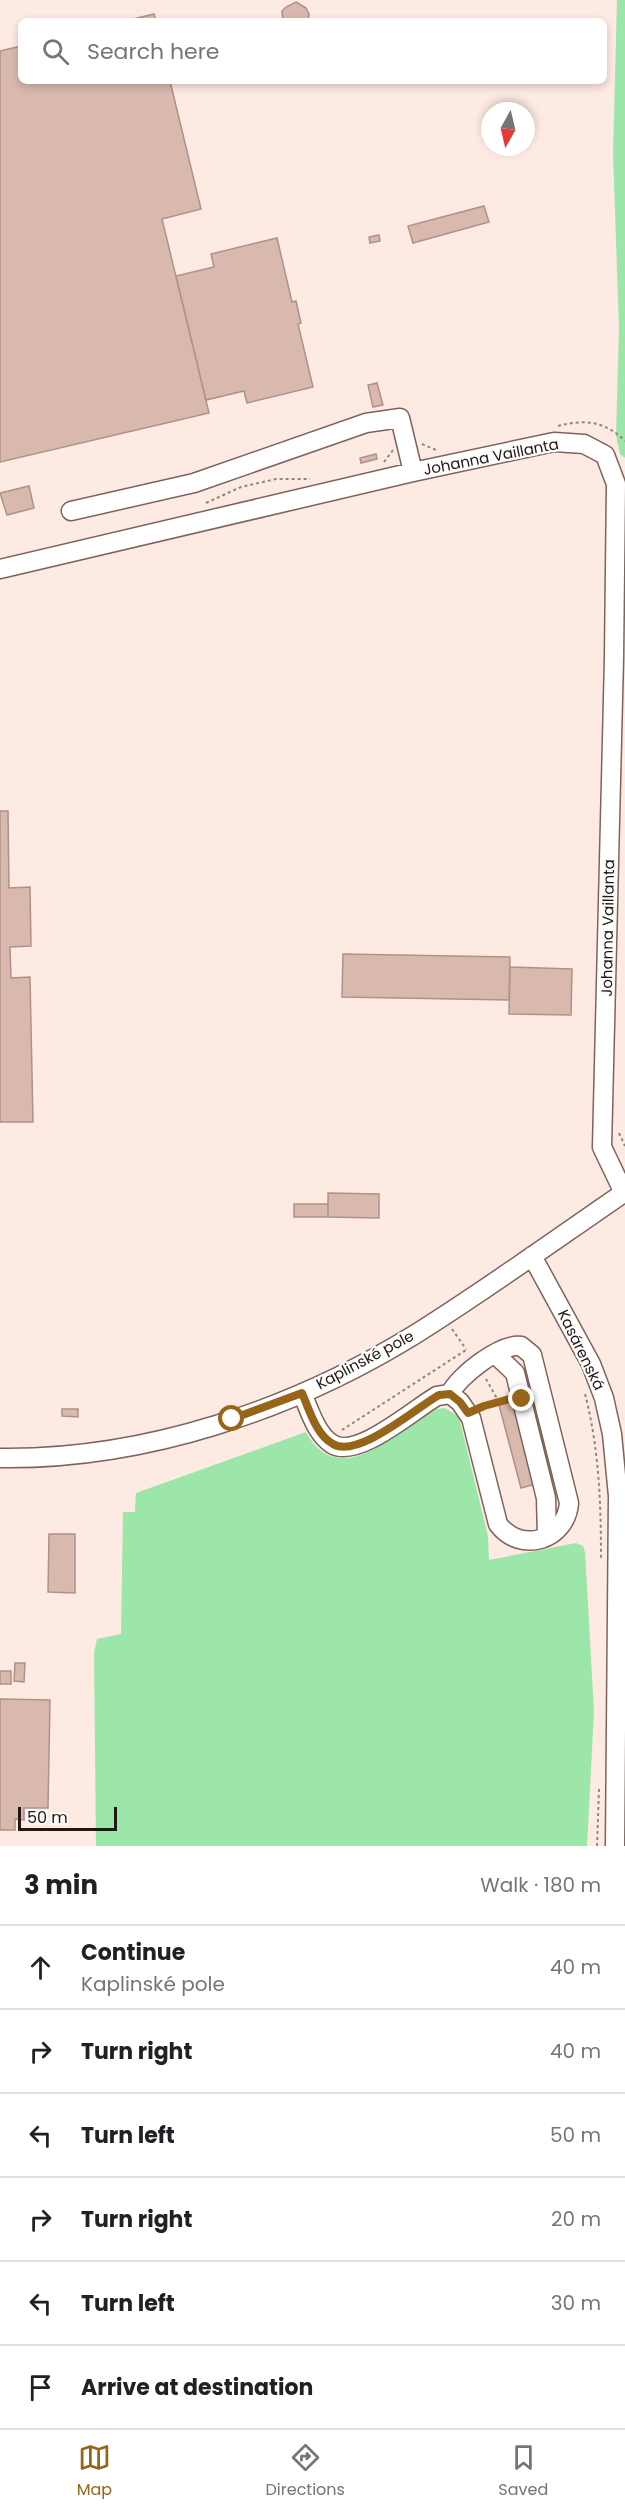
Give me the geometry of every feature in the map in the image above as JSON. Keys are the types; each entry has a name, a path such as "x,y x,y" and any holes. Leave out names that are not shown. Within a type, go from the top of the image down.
{"street":[{"path":"71,512 194,483 366,423 400,418 413,472"},
{"name":"Johanna Vaillanta","path":"0,569 413,472 554,442 584,444 604,455 616,484 614,670 602,1147 624,1192"},
{"name":"Kaplinské pole","path":"0,1458 60,1455 157,1440 232,1419 302,1393 413,1335 624,1192"},
{"name":"Kasárenská","path":"532,1256 591,1364 604,1398 617,1468 615,1846"},
{"path":"302,1393 314,1421 328,1440 333,1445 347,1448 362,1444 439,1395 450,1394 468,1413 498,1524 510,1536 527,1541 552,1534 565,1523 569,1503 532,1355 521,1346 500,1350 460,1378 450,1394"},
{"path":"500,1350 515,1373 546,1498 552,1534"}],"path":[{"path":"340,1431 465,1349 452,1328"},
{"path":"584,1391 596,1448 601,1512 600,1559"},
{"path":"468,1413 521,1396"},
{"path":"597,1846 599,1780"}],"green space":[{"path":"617,0 625,0 625,458 620,454 616,436 619,328 613,154"},
{"path":"445,1408 459,1417 488,1536 489,1560 576,1543 583,1546 585,1552 594,1712 587,1846 96,1846 94,1653 97,1639 121,1634 123,1512 135,1512 136,1493 306,1432 320,1449 335,1457 352,1457 369,1452 437,1409"}],"building":[{"path":"296,2 306,8 308,18 283,18 282,11"},
{"path":"154,14 155,18 137,18"},
{"path":"18,47 18,84 171,84 201,209 162,219 209,413 0,462 0,51"},
{"path":"484,206 489,222 413,243 408,226"},
{"path":"379,235 380,241 370,243 369,237"},
{"path":"277,238 292,302 296,301 301,323 298,324 313,387 247,403 244,391 206,400 176,276 214,267 211,254"},
{"path":"377,383 383,405 373,407 368,385"},
{"path":"376,454 377,459 361,463 360,458"},
{"path":"29,486 34,508 7,515 0,493"},
{"path":"0,811 8,811 9,888 30,887 31,946 10,947 11,978 30,977 33,1122 0,1122"},
{"path":"343,954 510,957 509,1000 342,997"},
{"path":"510,967 572,969 571,1015 509,1014"},
{"path":"328,1193 379,1194 379,1218 328,1217"},
{"path":"294,1204 328,1204 328,1217 294,1217"},
{"path":"548,1392 569,1475 521,1488 499,1405"},
{"path":"62,1409 78,1409 78,1417 62,1416"},
{"path":"49,1534 75,1534 75,1593 48,1592"},
{"path":"15,1663 25,1663 24,1682 14,1681"},
{"path":"0,1671 11,1671 11,1684 0,1684"},
{"path":"0,1699 50,1700 48,1808 24,1808 24,1820 15,1819 15,1830 0,1830"}],"route":[{"path":"232,1419 302,1393 318,1428 333,1445 347,1448 362,1444 439,1395 450,1394 468,1413 521,1396 522,1399"}]}
